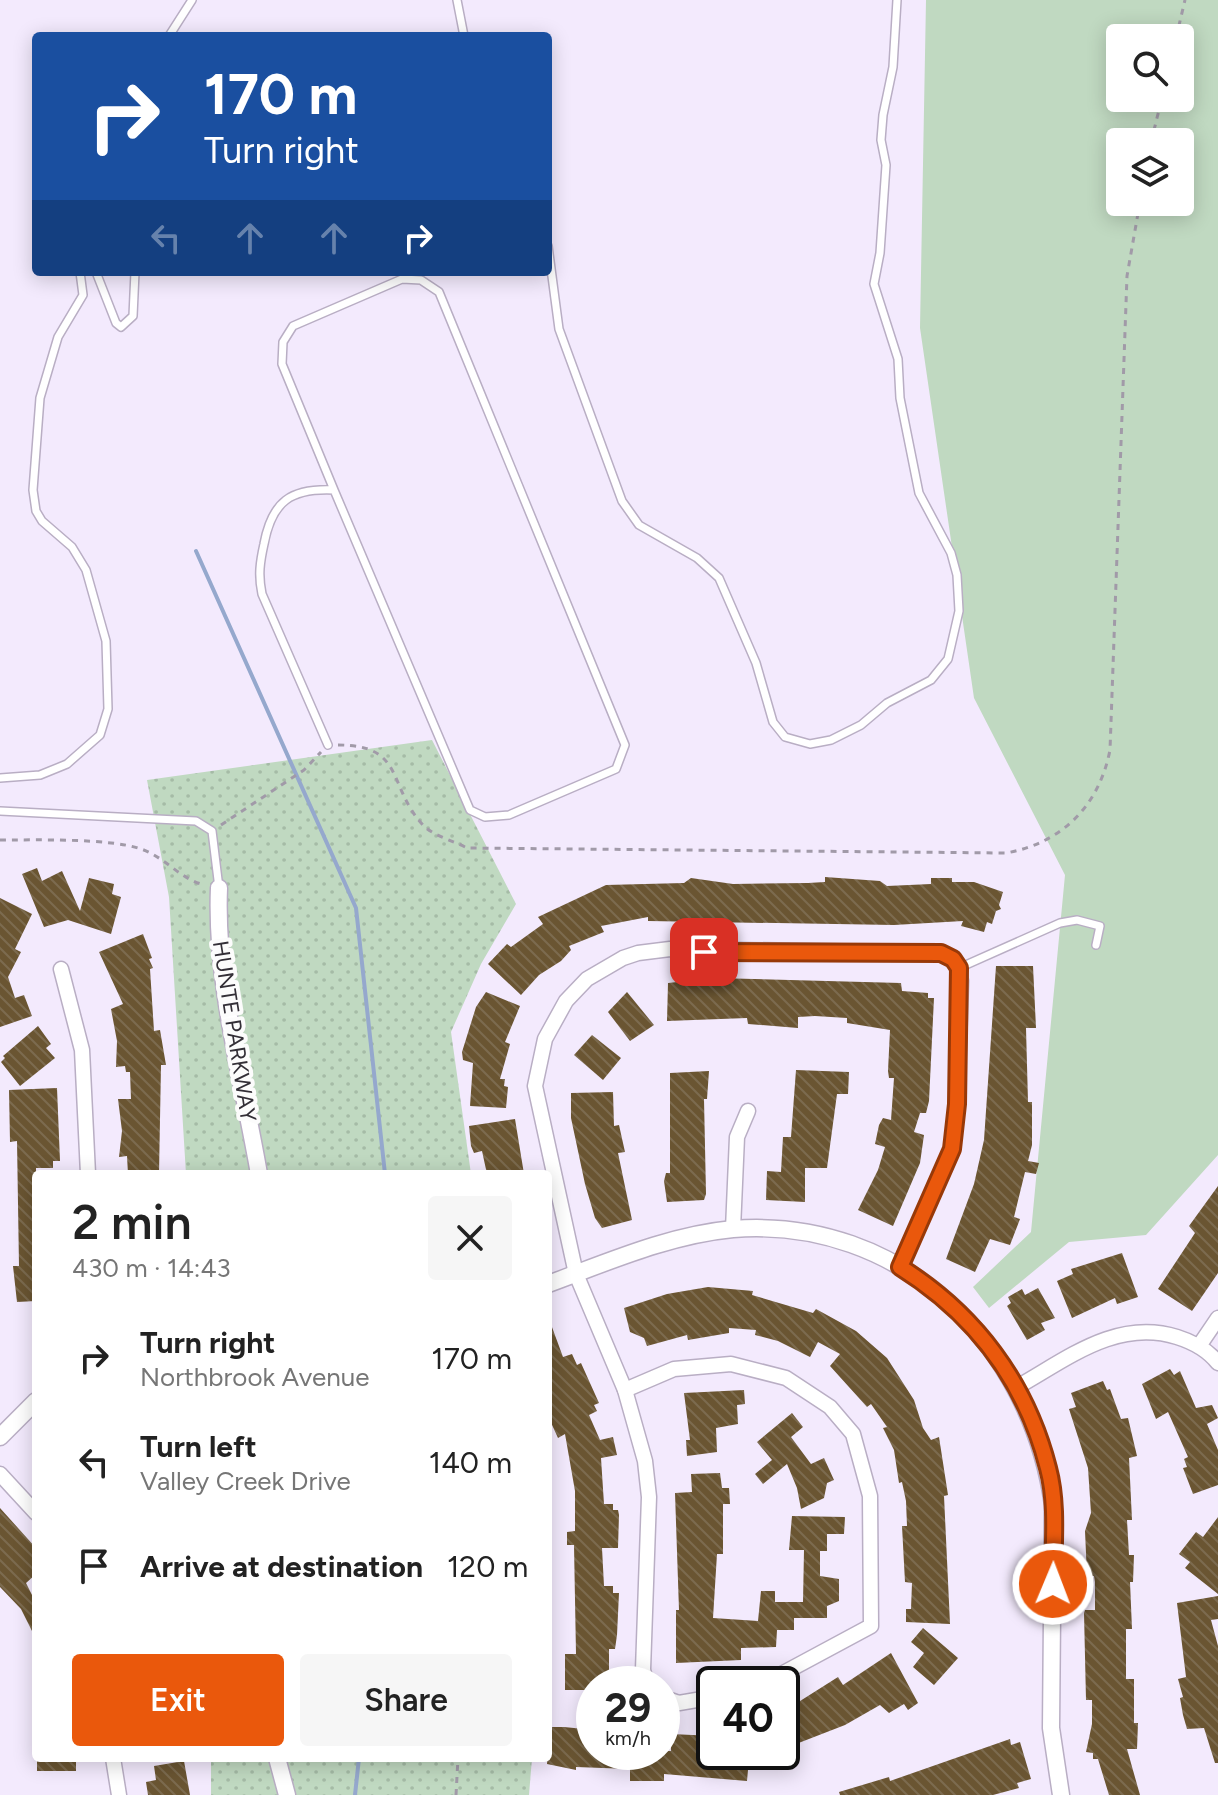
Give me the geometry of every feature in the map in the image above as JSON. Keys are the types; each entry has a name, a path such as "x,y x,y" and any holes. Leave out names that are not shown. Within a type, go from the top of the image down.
{"street":[{"name":"HUNTE PARKWAY","path":"219,888 218,925 223,967 258,1170"},
{"path":"643,1666 649,1497 645,1461 625,1390 576,1274 535,1086 540,1058 552,1024 566,1001 587,979 623,958 670,949 941,953 956,963 957,1104 952,1149 900,1267"},
{"path":"61,969 82,1050 88,1170"},
{"path":"733,1229 737,1137 748,1111"},
{"path":"552,1283 679,1237 733,1229 783,1230 819,1236 855,1247 900,1267 937,1292 973,1325 1017,1387 1048,1469 1053,1505 1051,1728 1061,1795"},
{"path":"1199,1346 1218,1318"},
{"path":"1017,1387 1111,1336 1160,1333 1199,1346 1218,1363"},
{"path":"625,1390 693,1365 751,1367 801,1386 830,1407 853,1434 870,1496 871,1626 797,1666"},
{"path":"0,1437 32,1405"},
{"path":"0,1474 32,1509"},
{"path":"114,1762 119,1795"},
{"path":"278,1762 287,1795"}],"lane":[{"path":"172,32 192,0"},
{"path":"457,0 463,32"},
{"path":"552,276 559,329 622,501 639,525 697,558 719,578 756,663 779,731 793,741 821,744 861,725 887,703 931,680 948,659 955,632 957,575 951,553 919,493 900,398 898,359 874,284 880,253 886,165 881,140 883,115 893,67 897,0"},
{"path":"0,778 40,775 67,764 100,735 108,709 108,652 86,570 72,547 42,521 36,511 33,490 40,398 58,337 83,295 81,276"},
{"path":"98,276 116,323 121,327 133,316 135,276"},
{"path":"402,279 429,284 439,292 624,735 624,753 616,769 509,815 485,817 470,810 334,490 282,364 286,333 293,326 402,279"},
{"path":"328,745 262,594 258,575 268,520 275,508 284,500 314,489 334,490"},
{"path":"0,811 196,821 212,831 219,888"},
{"path":"956,963 1069,921 1100,926 1096,945"}],"path":[{"path":"1179,24 1185,0"},
{"path":"212,831 304,770 328,745 362,745 381,754 423,826 467,848 1006,853 1036,845 1064,829 1095,794 1110,750 1127,276 1138,216"},
{"path":"0,840 122,845 144,850 195,883 219,888"},
{"path":"456,1795 458,1762"}],"green space":[{"path":"926,0 1218,0 1218,1155 1146,1235 1069,1242 989,1308 973,1287 1031,1232 1065,875 974,698 920,328"},
{"path":"432,740 516,904 481,964 451,1032 470,1170 186,1170 169,897 147,780"},
{"path":"211,1762 532,1762 529,1795 211,1795"}],"building":[{"path":"37,868 42,881 62,871 80,911 89,878 114,884 112,894 121,897 111,934 68,920 44,927 22,874"},
{"path":"825,877 880,881 887,886 931,884 931,878 974,882 1003,892 999,905 1001,909 996,911 992,924 987,922 984,932 961,926 963,921 894,925 648,921 648,917 601,926 604,932 569,946 571,950 561,961 539,975 521,995 488,964 507,944 511,947 543,924 538,917 606,885 684,883 691,878 733,884 808,883 825,882"},
{"path":"0,898 32,914 15,949 21,952 8,977 15,998 24,995 32,1016 0,1027"},
{"path":"143,934 152,958 149,959 153,968 150,969 154,1031 160,1030 166,1065 161,1065 159,1170 128,1170 127,1156 119,1157 122,1131 118,1099 131,1099 130,1072 126,1072 125,1066 116,1067 117,1041 111,1009 123,1004 99,952"},
{"path":"996,966 1033,966 1036,1028 1026,1028 1028,1102 1032,1102 1032,1145 1028,1161 1039,1163 1036,1174 1025,1172 1014,1217 1020,1219 1010,1245 990,1239 975,1272 946,1259 974,1184 984,1140"},
{"path":"715,978 901,983 902,991 928,993 928,998 934,998 929,1101 926,1113 920,1113 914,1132 924,1135 920,1163 893,1226 858,1210 878,1170 885,1147 875,1144 879,1125 883,1118 891,1120 894,1078 889,1078 888,1071 890,1030 847,1023 847,1018 815,1016 798,1017 798,1028 748,1024 747,1018 667,1021 668,983"},
{"path":"486,992 520,1006 505,1042 510,1044 500,1079 505,1079 504,1086 508,1087 506,1108 470,1106 473,1063 463,1060 462,1052 476,1007"},
{"path":"627,992 654,1025 630,1041 608,1012"},
{"path":"38,1026 51,1044 46,1048 55,1058 20,1086 1,1062 5,1058 3,1056"},
{"path":"592,1035 621,1058 603,1080 574,1055"},
{"path":"796,1070 849,1072 848,1094 837,1094 827,1168 805,1168 805,1202 766,1200 767,1171 781,1172 783,1137 791,1137"},
{"path":"709,1071 707,1099 704,1099 706,1194 704,1200 667,1202 664,1181 666,1173 670,1173 670,1073"},
{"path":"57,1088 60,1161 53,1161 53,1168 32,1170 32,1301 17,1302 13,1266 19,1266 17,1141 10,1142 9,1090"},
{"path":"613,1092 614,1126 619,1125 625,1152 618,1153 632,1220 602,1228 595,1218 585,1184 571,1118 571,1093"},
{"path":"515,1119 523,1170 486,1170 482,1151 474,1153 471,1146 469,1126"},
{"path":"1218,1186 1218,1273 1192,1311 1158,1289 1195,1233 1189,1226"},
{"path":"1122,1253 1138,1297 1117,1304 1115,1298 1072,1318 1057,1281 1073,1274 1071,1269"},
{"path":"708,1287 753,1291 752,1295 813,1313 816,1309 856,1331 887,1358 914,1400 923,1428 931,1440 939,1437 948,1495 944,1496 950,1624 906,1622 906,1609 911,1609 912,1583 905,1582 902,1526 907,1526 902,1482 899,1483 894,1450 883,1428 887,1427 871,1404 867,1407 830,1366 840,1354 818,1342 810,1357 778,1341 755,1335 756,1330 729,1328 729,1333 688,1340 687,1335 647,1346 644,1338 630,1332 624,1308 667,1294"},
{"path":"1038,1288 1055,1318 1041,1323 1045,1330 1027,1340 1007,1306 1011,1303 1008,1297 1022,1289 1025,1295"},
{"path":"552,1327 563,1357 572,1354 577,1365 581,1363 599,1403 594,1405 597,1411 589,1415 600,1440 613,1437 617,1455 601,1458 604,1504 613,1504 613,1510 618,1510 619,1515 618,1548 602,1548 604,1586 613,1586 613,1593 619,1593 615,1649 609,1649 609,1666 576,1666 576,1690 565,1690 565,1654 576,1654 574,1545 567,1545 567,1532 575,1531 575,1491 565,1434 558,1438 552,1425"},
{"path":"1170,1369 1174,1375 1180,1371 1196,1408 1212,1405 1218,1418 1207,1424 1218,1450 1218,1485 1193,1494 1183,1468 1187,1467 1184,1459 1188,1457 1168,1412 1156,1419 1142,1384"},
{"path":"1103,1381 1107,1390 1110,1389 1121,1419 1128,1418 1137,1456 1129,1458 1132,1520 1127,1520 1129,1555 1134,1555 1133,1582 1130,1582 1132,1629 1126,1629 1126,1679 1134,1679 1137,1749 1127,1749 1140,1795 1109,1795 1098,1759 1093,1759 1093,1753 1086,1752 1092,1724 1092,1700 1086,1700 1084,1613 1085,1610 1095,1610 1095,1582 1094,1576 1087,1576 1085,1531 1091,1513 1088,1468 1069,1409 1076,1407 1071,1393"},
{"path":"744,1390 745,1404 737,1405 738,1424 716,1428 717,1452 687,1456 686,1440 690,1440 684,1393"},
{"path":"792,1413 803,1427 791,1437 811,1464 824,1458 834,1480 827,1483 824,1498 801,1509 797,1488 787,1464 763,1484 755,1474 772,1460 757,1442"},
{"path":"720,1473 722,1488 729,1488 730,1504 723,1504 723,1554 717,1554 713,1618 758,1621 761,1591 775,1591 775,1602 803,1602 804,1550 789,1550 792,1516 845,1517 844,1534 827,1534 827,1551 820,1551 820,1576 839,1579 839,1601 827,1606 827,1618 794,1618 794,1630 777,1630 776,1647 741,1648 741,1660 676,1663 676,1610 679,1610 675,1493 692,1492 691,1474"},
{"path":"0,1508 32,1544 32,1578 26,1583 32,1595 32,1631 21,1609 0,1587"},
{"path":"1218,1517 1218,1594 1185,1568 1190,1562 1179,1554 1196,1532 1203,1537"},
{"path":"1218,1596 1218,1619 1211,1620 1218,1646 1218,1763 1215,1763 1204,1728 1187,1729 1183,1715 1180,1698 1183,1697 1178,1679 1186,1677 1177,1603"},
{"path":"923,1628 958,1658 934,1685 913,1667 924,1653 911,1642"},
{"path":"891,1653 918,1703 908,1710 904,1704 889,1713 880,1705 845,1725 800,1742 800,1701 838,1677 843,1685"},
{"path":"552,1727 576,1728 576,1770 547,1764 552,1762"},
{"path":"680,1734 696,1735 696,1770 748,1770 747,1781 664,1774 664,1781 630,1781 630,1770 680,1770"},
{"path":"1010,1739 1011,1745 1020,1742 1031,1779 1017,1783 1019,1788 993,1795 840,1795 839,1792 889,1777 890,1781"},
{"path":"37,1762 76,1762 76,1771 37,1771"},
{"path":"184,1762 190,1795 148,1795 146,1782 156,1780 154,1766"}],"waterway":[{"path":"196,551 356,908 385,1170"},
{"path":"355,1795 359,1762"}],"route":[{"path":"704,952 941,953 953,959 959,968 957,1104 952,1149 900,1267 937,1292 973,1325 1017,1387 1048,1469 1053,1505 1053,1584"}]}
